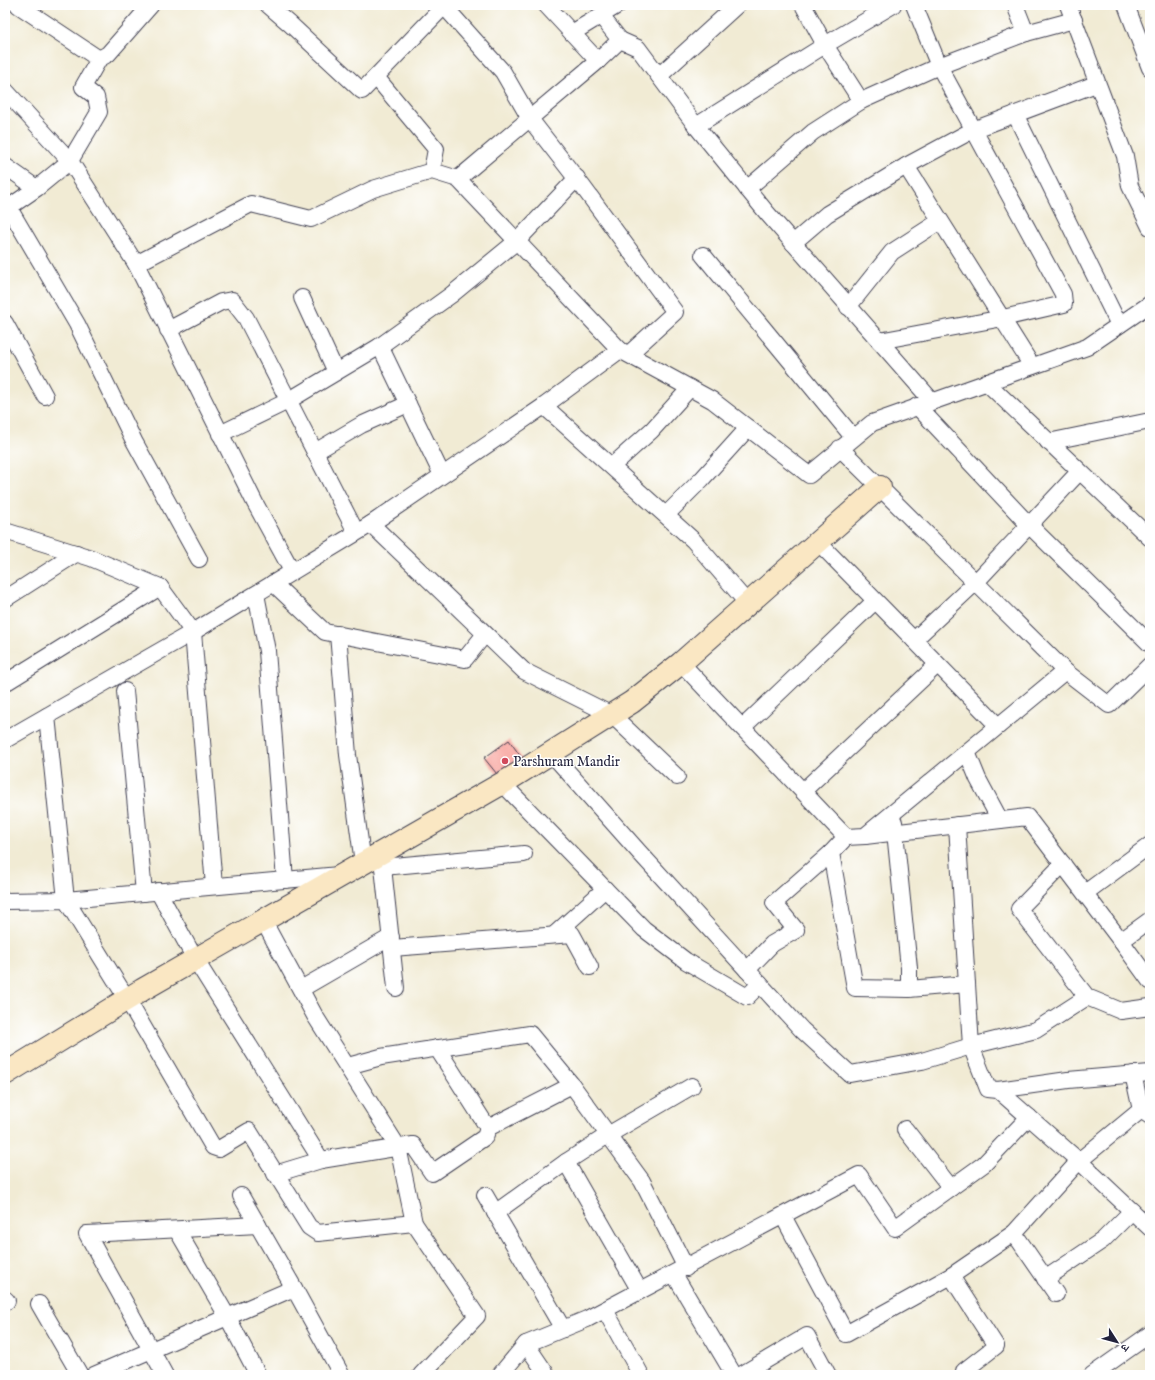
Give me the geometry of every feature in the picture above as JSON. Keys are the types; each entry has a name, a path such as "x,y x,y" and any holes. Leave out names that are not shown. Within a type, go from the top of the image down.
{"street":[{"path":"18,5 99,59"},
{"path":"151,5 108,54 99,59 83,87 96,97 99,112 70,161 7,209 77,324 134,441 199,559"},
{"path":"5,740 192,632 371,524 624,352 675,312 577,178 530,119 503,72 445,6 362,91 268,5"},
{"path":"546,5 598,61"},
{"path":"572,33 618,5"},
{"path":"659,76 737,5"},
{"path":"803,5 825,45 861,101"},
{"path":"696,126 825,45 893,5"},
{"path":"879,342 1003,318 1064,304 1063,294 939,66 914,5"},
{"path":"1015,5 1026,33"},
{"path":"1068,5 1096,84 1125,156 1130,186 1150,227"},
{"path":"1126,5 1150,68"},
{"path":"601,16 620,40 638,48 696,126 747,189 879,342 925,403 1029,525 1150,644"},
{"path":"747,189 813,132 861,101 939,66 1026,33 1074,20"},
{"path":"458,179 598,61 620,40"},
{"path":"376,77 436,149 432,171"},
{"path":"793,243 827,214 906,166 973,130 1096,84"},
{"path":"5,90 70,161 136,264 255,504 292,571"},
{"path":"1015,114 1120,325"},
{"path":"5,166 32,185"},
{"path":"906,166 1032,366"},
{"path":"136,264 251,204 311,219 373,189 432,171 458,179 624,352 712,400 809,475 853,437 872,423 1087,347 1150,304"},
{"path":"220,434 288,401 380,346 451,295 517,241 577,178"},
{"path":"848,307 892,252 940,221"},
{"path":"703,255 853,437"},
{"path":"302,298 336,372"},
{"path":"168,330 221,302 232,300 246,318 356,532"},
{"path":"5,323 45,396"},
{"path":"380,346 442,475"},
{"path":"986,382 1150,538"},
{"path":"612,466 652,430 690,388"},
{"path":"315,452 361,425 408,404"},
{"path":"544,406 693,540 748,604"},
{"path":"1048,442 1150,421"},
{"path":"666,515 702,479 748,428"},
{"path":"840,448 1065,671 1109,704 1150,665"},
{"path":"914,640 976,582 1079,472"},
{"path":"5,1074 127,999 343,874 376,861 632,702 681,663 880,487"},
{"path":"371,524 524,671 612,715 677,777"},
{"path":"5,531 77,554 160,587 192,632 214,886"},
{"path":"818,542 998,726"},
{"path":"5,599 77,554"},
{"path":"273,583 325,632 465,659 485,634"},
{"path":"5,682 160,587"},
{"path":"256,594 267,651 285,880"},
{"path":"743,728 875,601"},
{"path":"338,634 348,755 376,861 391,943 396,988"},
{"path":"681,663 846,837"},
{"path":"803,791 937,665"},
{"path":"865,836 1065,671"},
{"path":"125,691 151,892 195,959 321,1160"},
{"path":"47,716 66,900 127,999 213,1147 219,1149 249,1131 308,1227 318,1233 414,1223"},
{"path":"551,752 639,852 802,1030 850,1074 922,1061 971,1046 1036,1030 1087,998"},
{"path":"967,752 978,780 1000,820"},
{"path":"502,783 644,930 686,961 747,997 760,984"},
{"path":"895,812 895,832 909,968 909,989"},
{"path":"747,970 772,944 796,930 774,903 831,853 846,837 1027,817 1150,981"},
{"path":"957,825 971,1046 988,1089 998,1090 1068,1080 1150,1073"},
{"path":"1085,893 1150,845"},
{"path":"831,853 855,988 909,989 967,984"},
{"path":"376,861 524,854"},
{"path":"1063,864 1019,909 1087,998 1121,1011 1150,1007"},
{"path":"5,900 66,900 343,874"},
{"path":"554,935 605,889"},
{"path":"263,920 301,989 398,1147 414,1223 477,1316 421,1375"},
{"path":"1121,941 1150,920"},
{"path":"301,989 391,943 572,934 590,967"},
{"path":"348,1066 381,1057 530,1034 572,1085 642,1181 680,1271 734,1375"},
{"path":"437,1048 488,1128"},
{"path":"783,1216 846,1334 951,1276 1014,1233 1080,1161 1145,1113 1133,1074"},
{"path":"275,1174 321,1160 413,1145 432,1173 485,1137 488,1128 572,1085"},
{"path":"495,1213 566,1162 608,1135 692,1086"},
{"path":"998,1090 1080,1161 1150,1228"},
{"path":"500,1375 526,1344 605,1310 859,1175 895,1228 984,1164 1029,1117"},
{"path":"905,1129 951,1188"},
{"path":"566,1162 640,1291"},
{"path":"485,1195 563,1329"},
{"path":"241,1196 340,1372"},
{"path":"1045,1279 1103,1240 1132,1211"},
{"path":"165,1375 152,1349 87,1234 258,1225"},
{"path":"177,1230 227,1316 258,1375"},
{"path":"1014,1233 1056,1294"},
{"path":"951,1276 996,1346 964,1371 967,1375"},
{"path":"94,1375 294,1288"},
{"path":"39,1304 80,1375"},
{"path":"605,1310 641,1375"},
{"path":"1092,1375 1150,1334"},
{"path":"741,1375 807,1336 828,1375"},
{"path":"526,1344 547,1375"}],"building":[{"name":"Parshuram Mandir","path":"509,740 526,764 501,779 484,758"}],"place":[{"name":"Parshuram Mandir","path":"505,761"}]}
